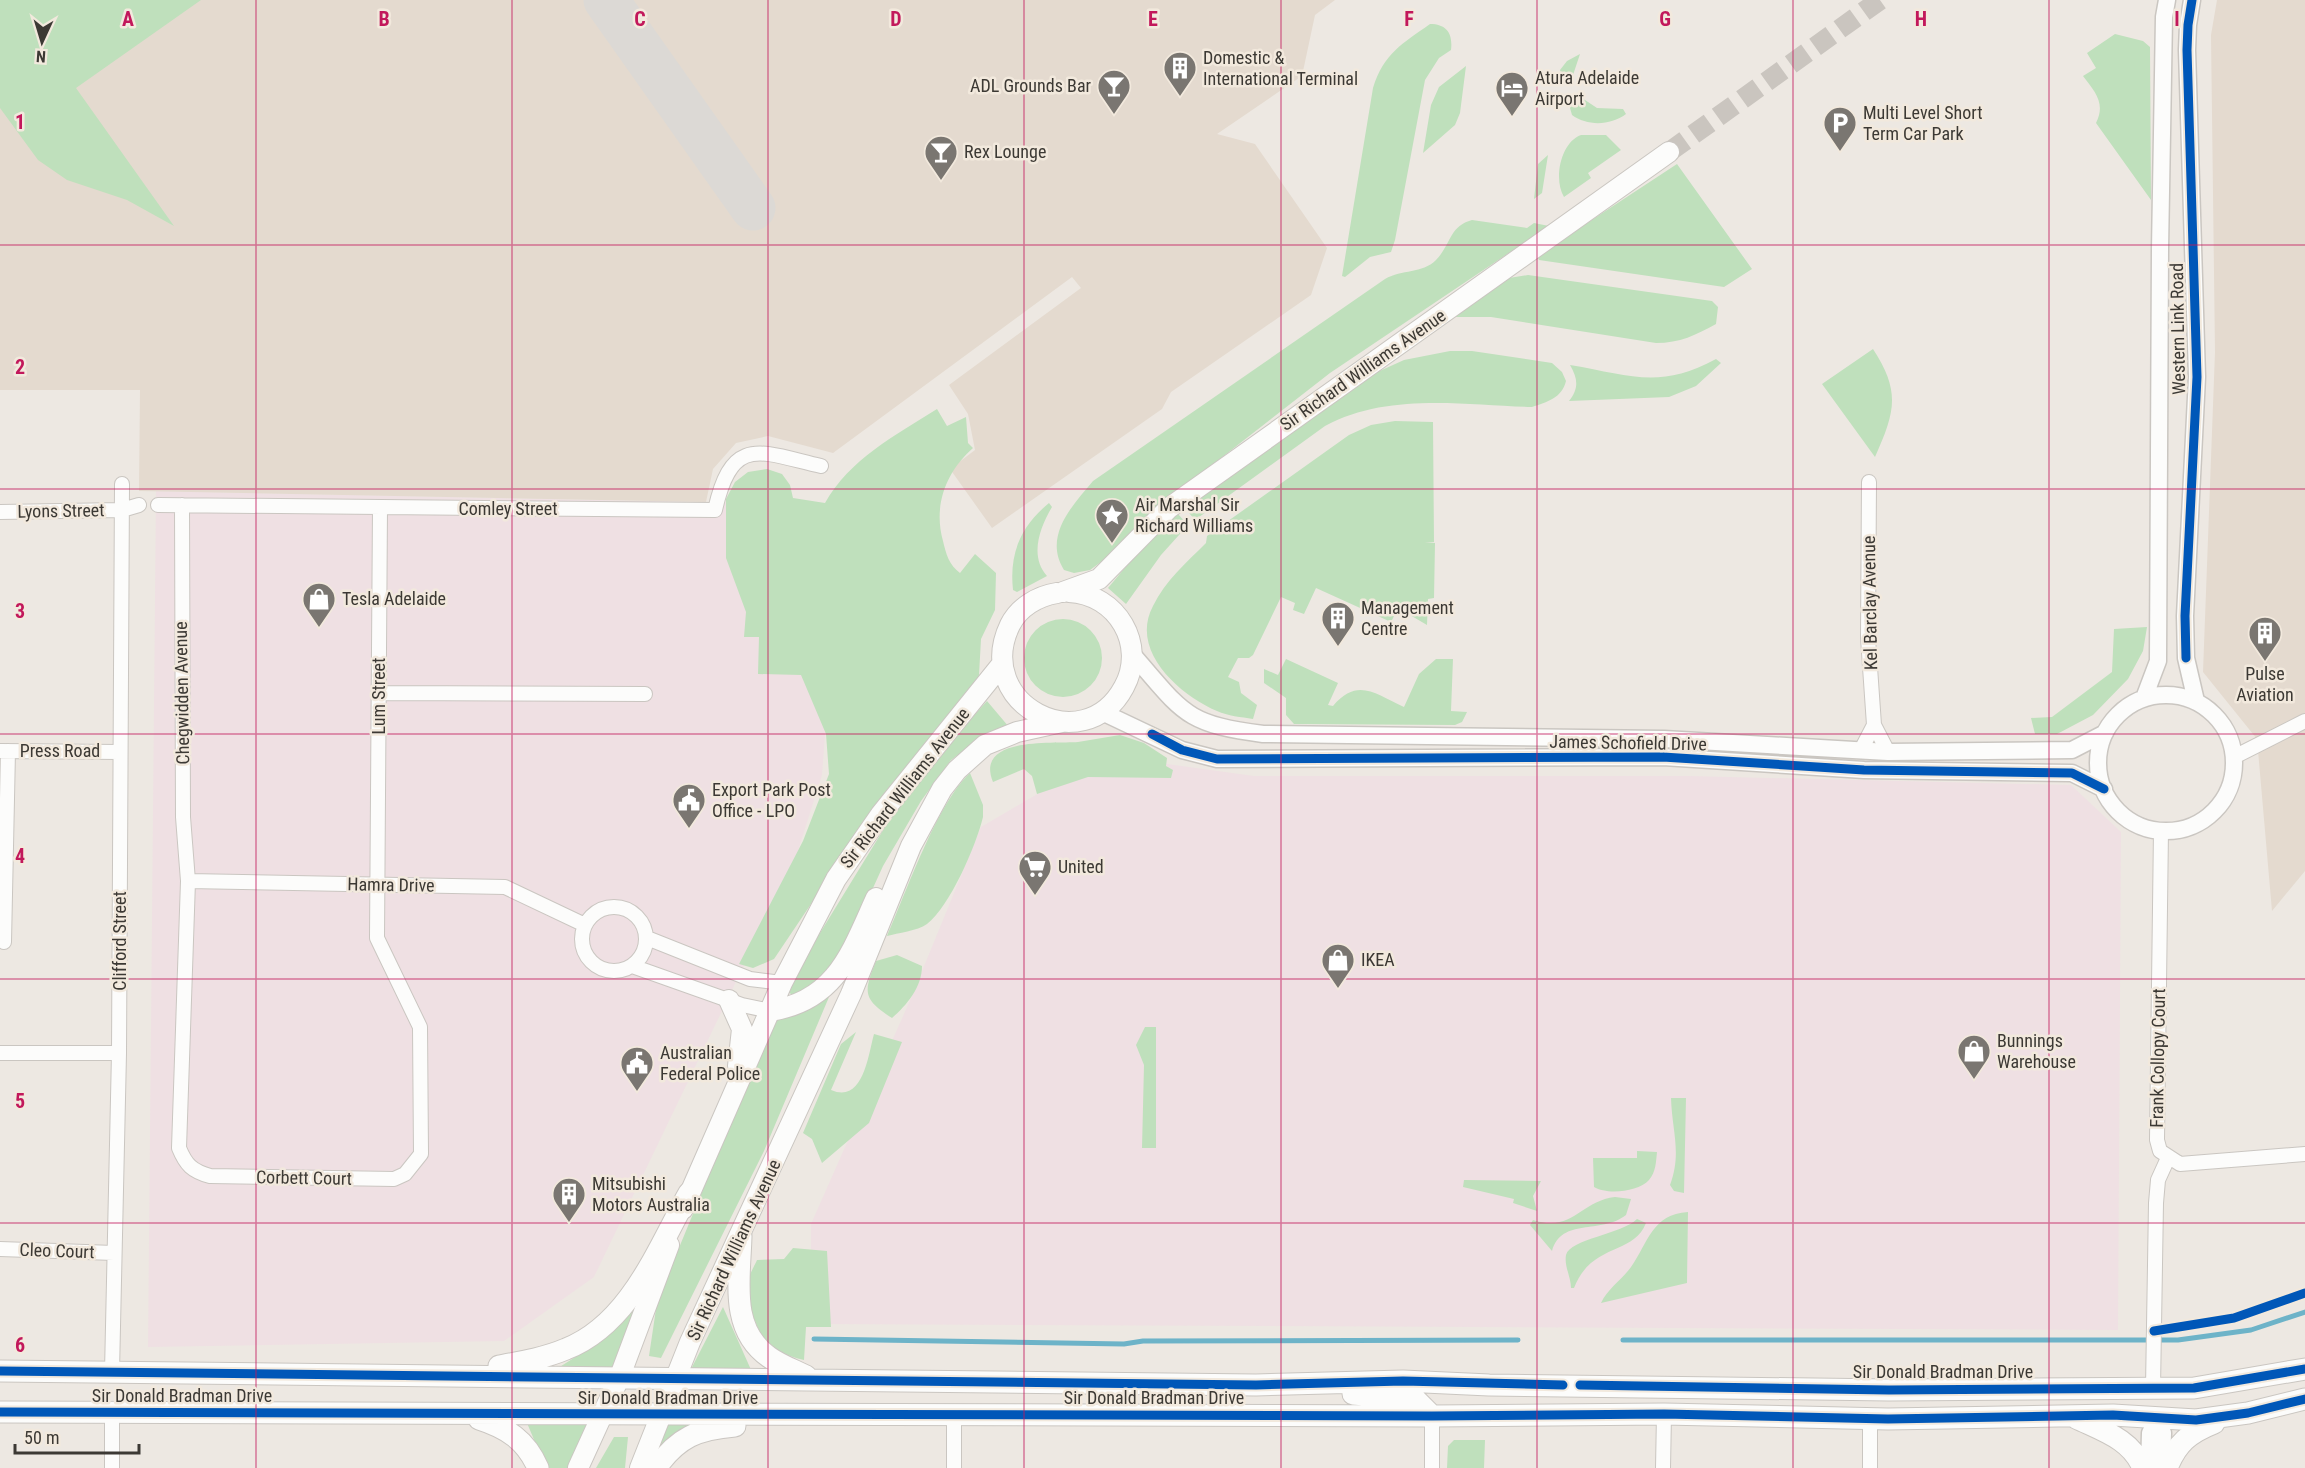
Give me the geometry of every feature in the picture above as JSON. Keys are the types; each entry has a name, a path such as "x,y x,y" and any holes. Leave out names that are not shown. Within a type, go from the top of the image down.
{"main road":[{"name":"Sir Richard Williams Avenue","path":"1060,592 1099,579 1169,508 1669,152"},
{"path":"1060,592 1091,596 1115,612 1128,634 1133,655 1130,677 1119,697 1102,712 1083,720 1062,722 1036,714 1015,697 1006,681 1002,664 1004,642 1012,621 1034,601 1060,592"},
{"name":"Sir Richard Williams Avenue","path":"578,1468 620,1376 689,1193 782,984 814,918 850,856 1002,664"},
{"name":"Sir Richard Williams Avenue","path":"640,1468 676,1377 851,994 910,846 942,789 971,756 1001,738 1062,722"},
{"path":"770,1011 810,999 844,967 876,896 910,846"},
{"path":"729,1000 738,1017 742,1044 732,1095"},
{"path":"436,1374 528,1360 567,1349 590,1336 631,1297 689,1193"},
{"path":"741,1236 739,1306 744,1331 768,1357 810,1378"},
{"name":"Sir Donald Bradman Drive","path":"0,1371 810,1378 1256,1385 1403,1381 1888,1390 2194,1388 2305,1369"},
{"path":"1256,1385 1415,1399 1432,1416"},
{"path":"2094,1387 2137,1404 2157,1419 2194,1388"},
{"name":"Sir Donald Bradman Drive","path":"0,1412 1432,1416 1664,1414 1870,1418 2113,1415 2196,1420 2237,1414 2305,1399"},
{"path":"465,1414 495,1424 516,1435 532,1455 538,1468"},
{"path":"2164,1468 2186,1437 2237,1414"},
{"path":"656,1468 680,1441 709,1428 837,1415"},
{"path":"2073,1417 2125,1442 2135,1452 2143,1468"}],"street":[{"name":"Western Link Road","path":"2144,698 2158,661 2160,249 2164,17 2167,0"},
{"name":"Western Link Road","path":"2192,0 2187,25 2187,50 2197,377 2186,658 2196,701"},
{"name":"Comley Street","path":"158,505 715,510 721,484 730,467 745,454 762,453 821,466"},
{"name":"Kel Barclay Avenue","path":"1869,482 1868,638 1874,725 1888,752"},
{"name":"Clifford Street","path":"112,1372 119,1053 122,484"},
{"name":"Lyons Street","path":"0,512 122,510 139,505"},
{"name":"Chegwidden Avenue","path":"182,505 183,818 188,881"},
{"name":"Lum Street","path":"378,884 380,508"},
{"name":"James Schofield Drive","path":"1133,655 1160,690 1184,712 1203,723 1228,729 1280,735 1664,739 1888,752 2072,750 2105,733"},
{"path":"379,693 645,694"},
{"path":"2179,696 2196,701 2223,724 2234,757 2230,786 2215,811 2190,826 2161,830 2149,828 2126,818 2113,805 2104,789 2098,766 2105,733 2121,712 2144,698 2179,696"},
{"name":"James Schofield Drive","path":"1102,712 1182,750 1217,759 1663,757 1864,770 2072,772 2104,789"},
{"path":"2234,757 2305,721"},
{"path":"1861,750 1874,725"},
{"path":"4,751 4,942"},
{"name":"Press Road","path":"4,751 120,752"},
{"name":"Frank Collopy Court","path":"2161,830 2157,1140 2160,1151 2168,1158"},
{"name":"Hamra Drive","path":"188,881 505,887 585,925"},
{"name":"Corbett Court","path":"188,881 179,1148 185,1163 194,1171 210,1176 394,1179 405,1174 421,1154 420,1027 377,938 378,884"},
{"path":"620,906 637,915 647,938 640,959 632,966 612,971 593,963 582,945 585,925 599,910 620,906"},
{"path":"647,938 750,979 782,984"},
{"path":"632,966 729,1000 770,1011"},
{"path":"0,1053 119,1053"},
{"path":"2153,1388 2156,1203 2158,1180 2168,1158 2180,1164 2203,1164 2305,1154"},
{"name":"Cleo Court","path":"0,1249 114,1252"},
{"path":"112,1412 112,1468"},
{"path":"954,1413 954,1468"},
{"path":"1663,1468 1664,1414"},
{"path":"1432,1416 1432,1468"},
{"path":"1870,1418 1870,1468"},
{"path":"2149,1468 2150,1433 2157,1419"},
{"path":"2157,1419 2163,1433 2164,1468"}],"shaded area":[{"path":"0,0 1335,0 1315,15 1302,76 1217,134 1255,144 1327,248 1311,295 1171,392 1162,409 992,528 950,469 975,450 968,414 949,385 1081,288 1072,277 833,453 768,436 736,443 713,469 706,502 139,491 140,390 0,390"},
{"path":"2217,0 2305,0 2305,871 2272,911 2257,739 2203,672 2215,352 2211,35"},
{"path":"156,491 747,503 826,722 822,775 796,857 594,1277 504,1341 148,1347"},
{"path":"1160,763 1254,776 1689,776 2071,785 2121,832 2118,1330 811,1324 811,1224 911,998 981,827 1080,769"}],"green space":[{"path":"0,0 201,0 76,88 174,226 127,200 67,180 38,160 0,108"},
{"path":"1430,24 1436,24 1448,31 1451,50 1439,58 1425,80 1391,252 1370,257 1345,277 1342,276 1373,88 1377,76 1395,50"},
{"path":"2115,34 2143,41 2150,47 2151,200 2096,123 2100,109 2098,98 2083,76 2096,68 2087,53"},
{"path":"1580,54 1572,78 1563,78 1560,70 1567,61"},
{"path":"1466,66 1460,113 1455,125 1423,153 1431,105 1439,87"},
{"path":"1582,98 1597,108 1623,109 1626,114 1613,121 1599,123 1578,119 1572,115 1570,108 1575,99"},
{"path":"1581,135 1606,135 1621,150 1588,173 1591,178 1564,197 1559,181 1561,162 1568,145"},
{"path":"1548,155 1542,193 1534,199 1538,164"},
{"path":"1677,164 1752,269 1724,287 1539,260 1537,256"},
{"path":"1472,220 1527,228 1534,223 1549,226 1330,373 1148,515 1105,559 1090,570 1074,573 1064,570 1058,557 1058,533 1069,511 1093,481 1385,279 1418,270 1436,260 1454,231"},
{"path":"1528,275 1712,301 1718,307 1716,324 1688,338 1656,343 1491,317 1447,317 1509,278"},
{"path":"1873,349 1888,378 1892,402 1887,427 1875,457 1822,384"},
{"path":"1450,351 1472,351 1552,363 1562,372 1566,381 1561,392 1548,401 1532,407 1426,403 1374,408 1349,415 1325,426 1195,520 1184,507 1373,374 1404,360"},
{"path":"1716,359 1721,363 1696,386 1669,397 1569,401 1576,383 1570,365 1628,376 1661,377 1696,369"},
{"path":"937,409 947,426 966,417 968,443 973,448 949,478 941,502 940,528 947,555 960,573 975,554 996,573 995,610 981,639 979,675 975,686 854,840 774,959 753,968 739,964 803,841 829,774 826,734 801,675 758,674 759,637 744,637 746,612 726,558 726,499 735,482 748,472 767,469 782,474 790,485 793,498 825,503 835,487 860,461 889,439"},
{"path":"1395,421 1433,422 1434,542 1425,542 1435,543 1434,598 1428,599 1427,625 1398,608 1391,622 1316,588 1304,614 1293,610 1295,603 1281,597 1253,655 1249,658 1238,658 1228,677 1239,682 1241,693 1257,705 1253,719 1221,713 1203,704 1174,683 1153,655 1148,639 1147,623 1153,606 1164,588 1206,543 1207,536 1349,435 1371,425"},
{"path":"1049,503 1052,507 1040,532 1038,542 1038,560 1047,576 1017,592 1013,590 1012,577 1015,552 1024,531"},
{"path":"1178,514 1188,525 1161,555 1126,604 1108,588 1150,538"},
{"path":"1063,619 1078,622 1090,631 1099,643 1102,658 1099,673 1090,685 1078,694 1063,697 1048,694 1036,685 1027,673 1024,658 1027,643 1036,631 1048,622"},
{"path":"2147,627 2143,651 2128,679 2093,715 2057,734 2035,734 2031,718 2052,717 2112,672 2114,629"},
{"path":"1286,659 1338,683 1328,705 1333,706 1342,697 1359,690 1375,693 1404,707 1419,674 1436,659 1453,659 1451,711 1467,712 1462,722 1455,725 1294,724 1286,715 1286,698 1264,683 1264,669 1278,675"},
{"path":"987,701 1009,727 974,743 951,760 921,801 883,866 843,954 814,987 794,996 785,990 885,827 940,753"},
{"path":"1120,735 1144,743 1167,758 1166,766 1173,770 1171,778 1088,777 1037,794 1032,776 1024,769 993,782 990,767 995,757 1005,750 1036,743 1078,742"},
{"path":"970,773 983,805 983,817 961,875 944,904 927,924 887,936 934,826 958,787"},
{"path":"897,955 922,966 913,995 892,1018 875,1006 868,994 868,988 876,961"},
{"path":"829,997 764,1151 661,1358 649,1356 656,1309 667,1277 774,1017"},
{"path":"1145,1027 1156,1027 1156,1148 1142,1148 1144,1065 1136,1045"},
{"path":"856,1032 831,1090 842,1093 857,1084 866,1065 874,1034 902,1042 869,1123 822,1163 812,1139 803,1133 841,1044"},
{"path":"1671,1098 1686,1098 1684,1193 1674,1191 1670,1185 1676,1152"},
{"path":"1637,1151 1657,1152 1654,1170 1649,1180 1630,1190 1607,1191 1594,1187 1593,1158 1637,1158"},
{"path":"1464,1180 1541,1181 1533,1196 1537,1211 1513,1203 1514,1199 1463,1187"},
{"path":"1615,1197 1631,1199 1626,1215 1616,1221 1564,1234 1552,1251 1530,1225 1533,1220 1547,1223 1558,1222 1593,1204"},
{"path":"1688,1212 1687,1283 1601,1303 1631,1267 1652,1231 1666,1218"},
{"path":"1637,1219 1646,1223 1640,1233 1632,1241 1591,1263 1582,1273 1574,1288 1571,1288 1566,1259 1570,1249 1620,1229"},
{"path":"793,1248 827,1251 831,1327 806,1327 804,1360 783,1353 768,1342 757,1326 747,1290 748,1280 757,1260 784,1259"},
{"path":"650,1276 620,1354 610,1371 558,1368 588,1349"},
{"path":"723,1307 752,1372 690,1371"},
{"path":"527,1423 587,1423 589,1426 571,1468 546,1468"},
{"path":"666,1423 690,1425 659,1452 653,1447"},
{"path":"614,1437 628,1437 625,1468 596,1468"},
{"path":"1454,1440 1485,1440 1484,1468 1447,1468 1448,1446"}],"waterway":[{"path":"1623,1340 2178,1340 2251,1330 2305,1312"},
{"path":"814,1339 1124,1344 1143,1341 1518,1340"}],"taxiway":[{"path":"606,0 753,208"}],"tunnel":[{"path":"1669,152 1880,0"}],"cycle path":[{"path":"2186,658 2185,616 2197,377 2187,50 2192,0"},
{"path":"1152,734 1182,750 1217,759 1663,757 1864,770 2072,773 2104,789"},
{"path":"2154,1331 2234,1318 2305,1293"},
{"path":"1580,1385 1889,1390 2194,1388 2305,1369"},
{"path":"0,1371 1256,1385 1403,1381 1563,1385"},
{"path":"0,1412 1432,1416 1664,1414 1888,1419 2113,1415 2196,1420 2248,1413 2305,1399"}],"place":[{"name":"Domestic & International Terminal","path":"1180,97"},
{"name":"ADL Grounds Bar","path":"1114,115"},
{"name":"Atura Adelaide Airport","path":"1512,117"},
{"name":"Multi Level Short Term Car Park","path":"1840,152"},
{"name":"Rex Lounge","path":"941,181"},
{"name":"Air Marshal Sir Richard Williams","path":"1112,544"},
{"name":"Tesla Adelaide","path":"319,628"},
{"name":"Management Centre","path":"1338,647"},
{"name":"Pulse Aviation","path":"2265,662"},
{"name":"Export Park Post Office - LPO","path":"689,829"},
{"name":"United","path":"1035,896"},
{"name":"IKEA","path":"1338,989"},
{"name":"Bunnings Warehouse","path":"1974,1080"},
{"name":"Australian Federal Police","path":"637,1092"},
{"name":"Mitsubishi Motors Australia","path":"569,1223"}]}
